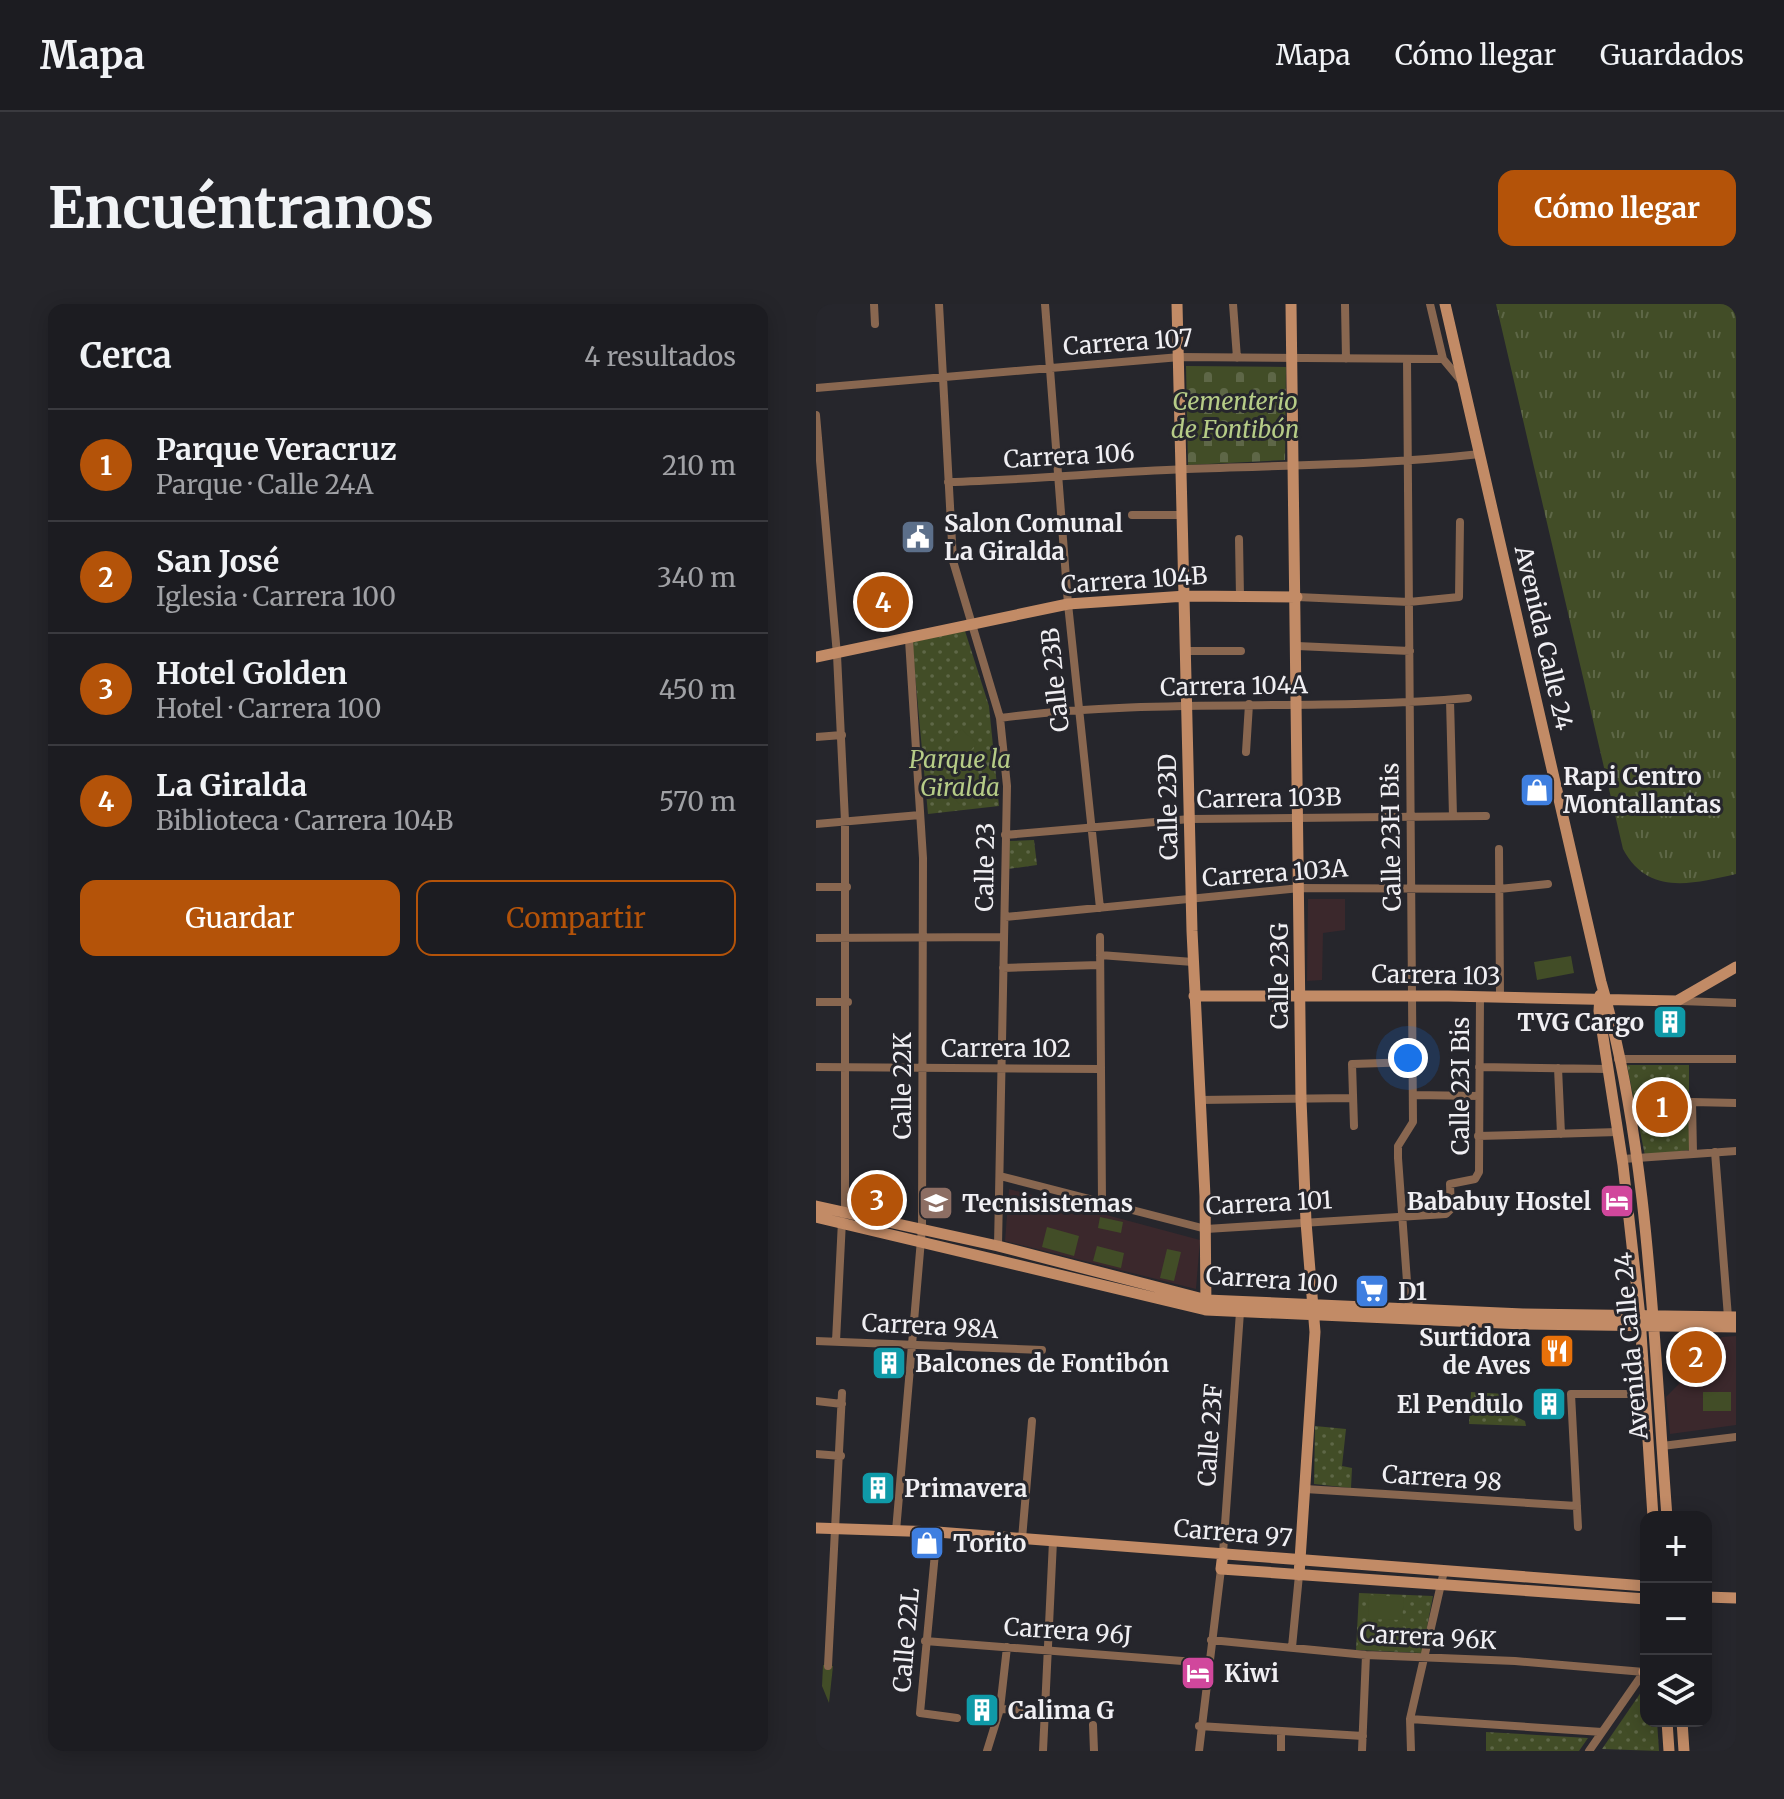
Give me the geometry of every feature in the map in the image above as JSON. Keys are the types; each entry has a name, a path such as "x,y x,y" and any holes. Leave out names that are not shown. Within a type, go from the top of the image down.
{"street":[{"path":"874,304 875,324"},
{"name":"Calle 23","path":"939,304 953,561 1000,718 1007,786 998,1246"},
{"name":"Calle 23B","path":"1045,304 1077,707 1100,908"},
{"name":"Calle 23D","path":"1177,304 1191,899 1206,1229 1206,1305"},
{"path":"1233,304 1237,358"},
{"name":"Calle 23G","path":"1291,304 1296,465 1301,1099 1313,1310 1305,1489 1292,1647"},
{"path":"1345,304 1346,359"},
{"path":"1430,304 1443,359 1463,383"},
{"path":"1434,319 1443,304"},
{"name":"Avenida Calle 24","path":"1443,304 1601,982 1607,1069 1618,1132 1629,1159"},
{"name":"Carrera 107","path":"816,388 1180,357 1443,359"},
{"name":"Calle 23H Bis","path":"1407,359 1414,1062 1413,1122 1398,1146 1409,1309"},
{"path":"816,415 837,655 847,887 843,1216 836,1341"},
{"name":"Carrera 106","path":"948,482 1060,479 1183,469 1407,462 1480,454"},
{"path":"1132,515 1183,515"},
{"name":"Carrera 104B","path":"816,657 909,640 1068,604 1186,596 1409,602 1459,597 1460,522"},
{"path":"1239,539 1240,597"},
{"name":"Calle 22K","path":"896,1531 922,1234 924,939 909,640"},
{"path":"1297,646 1410,651"},
{"path":"1185,651 1241,651"},
{"name":"Carrera 104A","path":"1000,718 1077,707 1410,704 1468,698"},
{"path":"1450,700 1453,816"},
{"path":"1246,752 1249,704"},
{"path":"816,737 842,735"},
{"path":"816,824 920,815"},
{"name":"Carrera 103B","path":"1005,835 1091,830 1190,819 1299,815 1486,816"},
{"path":"1499,849 1500,997"},
{"name":"Carrera 103A","path":"1005,917 1300,888 1411,886 1499,889 1548,884"},
{"path":"816,887 847,887"},
{"path":"816,938 1004,937"},
{"path":"1100,937 1102,1202"},
{"path":"1100,955 1193,962"},
{"path":"1003,968 1099,965"},
{"path":"1677,1001 1736,967"},
{"name":"Carrera 103","path":"1194,996 1500,997 1736,1003"},
{"name":"Calle 23I Bis","path":"1449,1212 1450,1184 1478,1175 1480,997"},
{"name":"Avenida Calle 24","path":"1603,1000 1618,1059 1667,1511"},
{"path":"816,1002 848,1002"},
{"path":"1618,1059 1736,1059"},
{"path":"1354,1126 1351,1065 1414,1062"},
{"name":"Carrera 102","path":"816,1067 1100,1069"},
{"path":"1479,1067 1607,1069"},
{"path":"1558,1068 1561,1134"},
{"path":"1413,1095 1479,1096"},
{"path":"1199,1100 1353,1098"},
{"path":"1693,1153 1692,1102 1736,1103"},
{"path":"1478,1136 1618,1132"},
{"path":"1629,1159 1736,1151"},
{"path":"1715,1152 1733,1320"},
{"name":"Carrera 101","path":"1000,1176 1206,1229 1449,1212"},
{"name":"Carrera 100","path":"816,1206 843,1216 922,1234 998,1246 1206,1305 1646,1322 1733,1320"},
{"name":"Carrera 100","path":"816,1217 843,1216"},
{"name":"Carrera 100","path":"922,1234 1075,1280 1240,1312 1409,1309 1646,1322"},
{"name":"Calle 23F","path":"1199,1751 1199,1726 1223,1553 1240,1312"},
{"name":"Avenida Calle 24","path":"1646,1322 1644,1394 1653,1511"},
{"name":"Carrera 98A","path":"816,1341 1042,1350"},
{"path":"828,1666 842,1393"},
{"path":"1578,1527 1571,1394 1644,1394"},
{"path":"816,1401 842,1404"},
{"path":"1022,1539 1032,1421"},
{"path":"1662,1446 1736,1437"},
{"path":"816,1454 841,1456"},
{"name":"Carrera 98","path":"1305,1489 1577,1506"},
{"name":"Carrera 97","path":"816,1528 937,1532 1640,1586"},
{"name":"Calle 22L","path":"937,1532 920,1713 957,1718"},
{"path":"1043,1751 1053,1541"},
{"name":"Carrera 97","path":"1221,1569 1640,1599"},
{"path":"1411,1751 1410,1719 1444,1571"},
{"path":"1712,1597 1736,1598"},
{"name":"Carrera 96K","path":"1211,1640 1366,1655 1640,1671"},
{"name":"Carrera 96J","path":"925,1641 1208,1663"},
{"path":"987,1751 1000,1709 1007,1647"},
{"path":"1362,1751 1366,1655"},
{"path":"1589,1751 1640,1678"},
{"path":"1000,1709 1043,1710"},
{"path":"1410,1719 1602,1732"},
{"path":"1093,1725 1094,1751"},
{"path":"1199,1726 1363,1736"},
{"path":"1667,1727 1669,1751"},
{"path":"1682,1727 1684,1751"},
{"path":"1281,1731 1281,1751"}],"shaded area":[{"path":"1308,899 1345,899 1345,930 1323,933 1322,980 1307,981"},
{"path":"1009,1189 1200,1240 1196,1289 1005,1241"},
{"path":"1736,1336 1736,1425 1670,1434 1666,1397 1689,1374 1705,1374 1714,1363 1712,1347 1716,1342 1722,1337"}],"green space":[{"path":"1496,304 1736,304 1736,874 1688,883 1658,880 1633,864 1623,849"},
{"name":"Cementerio de Fontibón","path":"1186,366 1286,367 1285,460 1188,465"},
{"name":"Parque la Giralda","path":"965,631 989,706 999,806 928,814 912,642"},
{"path":"961,729 977,743 953,771 937,756"},
{"path":"967,765 982,778 960,804 945,791"},
{"path":"1034,840 1037,865 1008,869 1009,841"},
{"path":"1571,956 1574,973 1537,980 1534,962"},
{"path":"1627,1065 1689,1065 1689,1150 1645,1156"},
{"path":"1669,1095 1677,1117 1646,1127 1639,1106"},
{"path":"1100,1217 1123,1222 1121,1233 1098,1228"},
{"path":"1047,1227 1079,1236 1074,1256 1042,1247"},
{"path":"1097,1246 1124,1253 1121,1268 1093,1261"},
{"path":"1167,1249 1181,1252 1174,1281 1160,1278"},
{"path":"1471,1392 1505,1394 1508,1413 1525,1421 1526,1426 1469,1424"},
{"path":"1703,1392 1731,1392 1731,1411 1703,1411"},
{"path":"1315,1426 1346,1429 1342,1466 1352,1468 1351,1488 1314,1484"},
{"path":"1359,1593 1433,1596 1422,1653 1356,1650"},
{"path":"1369,1595 1404,1597 1402,1620 1368,1619"},
{"path":"1366,1626 1403,1627 1402,1649 1366,1647"},
{"path":"823,1665 833,1666 829,1703 822,1686"},
{"path":"1640,1694 1640,1727 1657,1727 1659,1751 1602,1749"},
{"path":"1486,1732 1588,1738 1579,1751 1486,1751"}],"place":[{"name":"Salon Comunal La Giralda","path":"918,537"},
{"name":"La Giralda","path":"883,602"},
{"name":"Rapi Centro Montallantas","path":"1537,790"},
{"name":"TVG Cargo","path":"1670,1022"},
{"name":"Parque Veracruz","path":"1662,1107"},
{"name":"Hotel Golden","path":"877,1200"},
{"name":"Bababuy Hostel","path":"1617,1201"},
{"name":"Tecnisistemas","path":"936,1203"},
{"name":"D1","path":"1372,1291"},
{"name":"Surtidora de Aves","path":"1557,1351"},
{"name":"San José","path":"1696,1357"},
{"name":"Balcones de Fontibón","path":"889,1363"},
{"name":"El Pendulo","path":"1549,1404"},
{"name":"Primavera","path":"878,1488"},
{"name":"Torito","path":"927,1543"},
{"name":"Kiwi","path":"1198,1673"},
{"name":"Calima G","path":"982,1710"}]}
